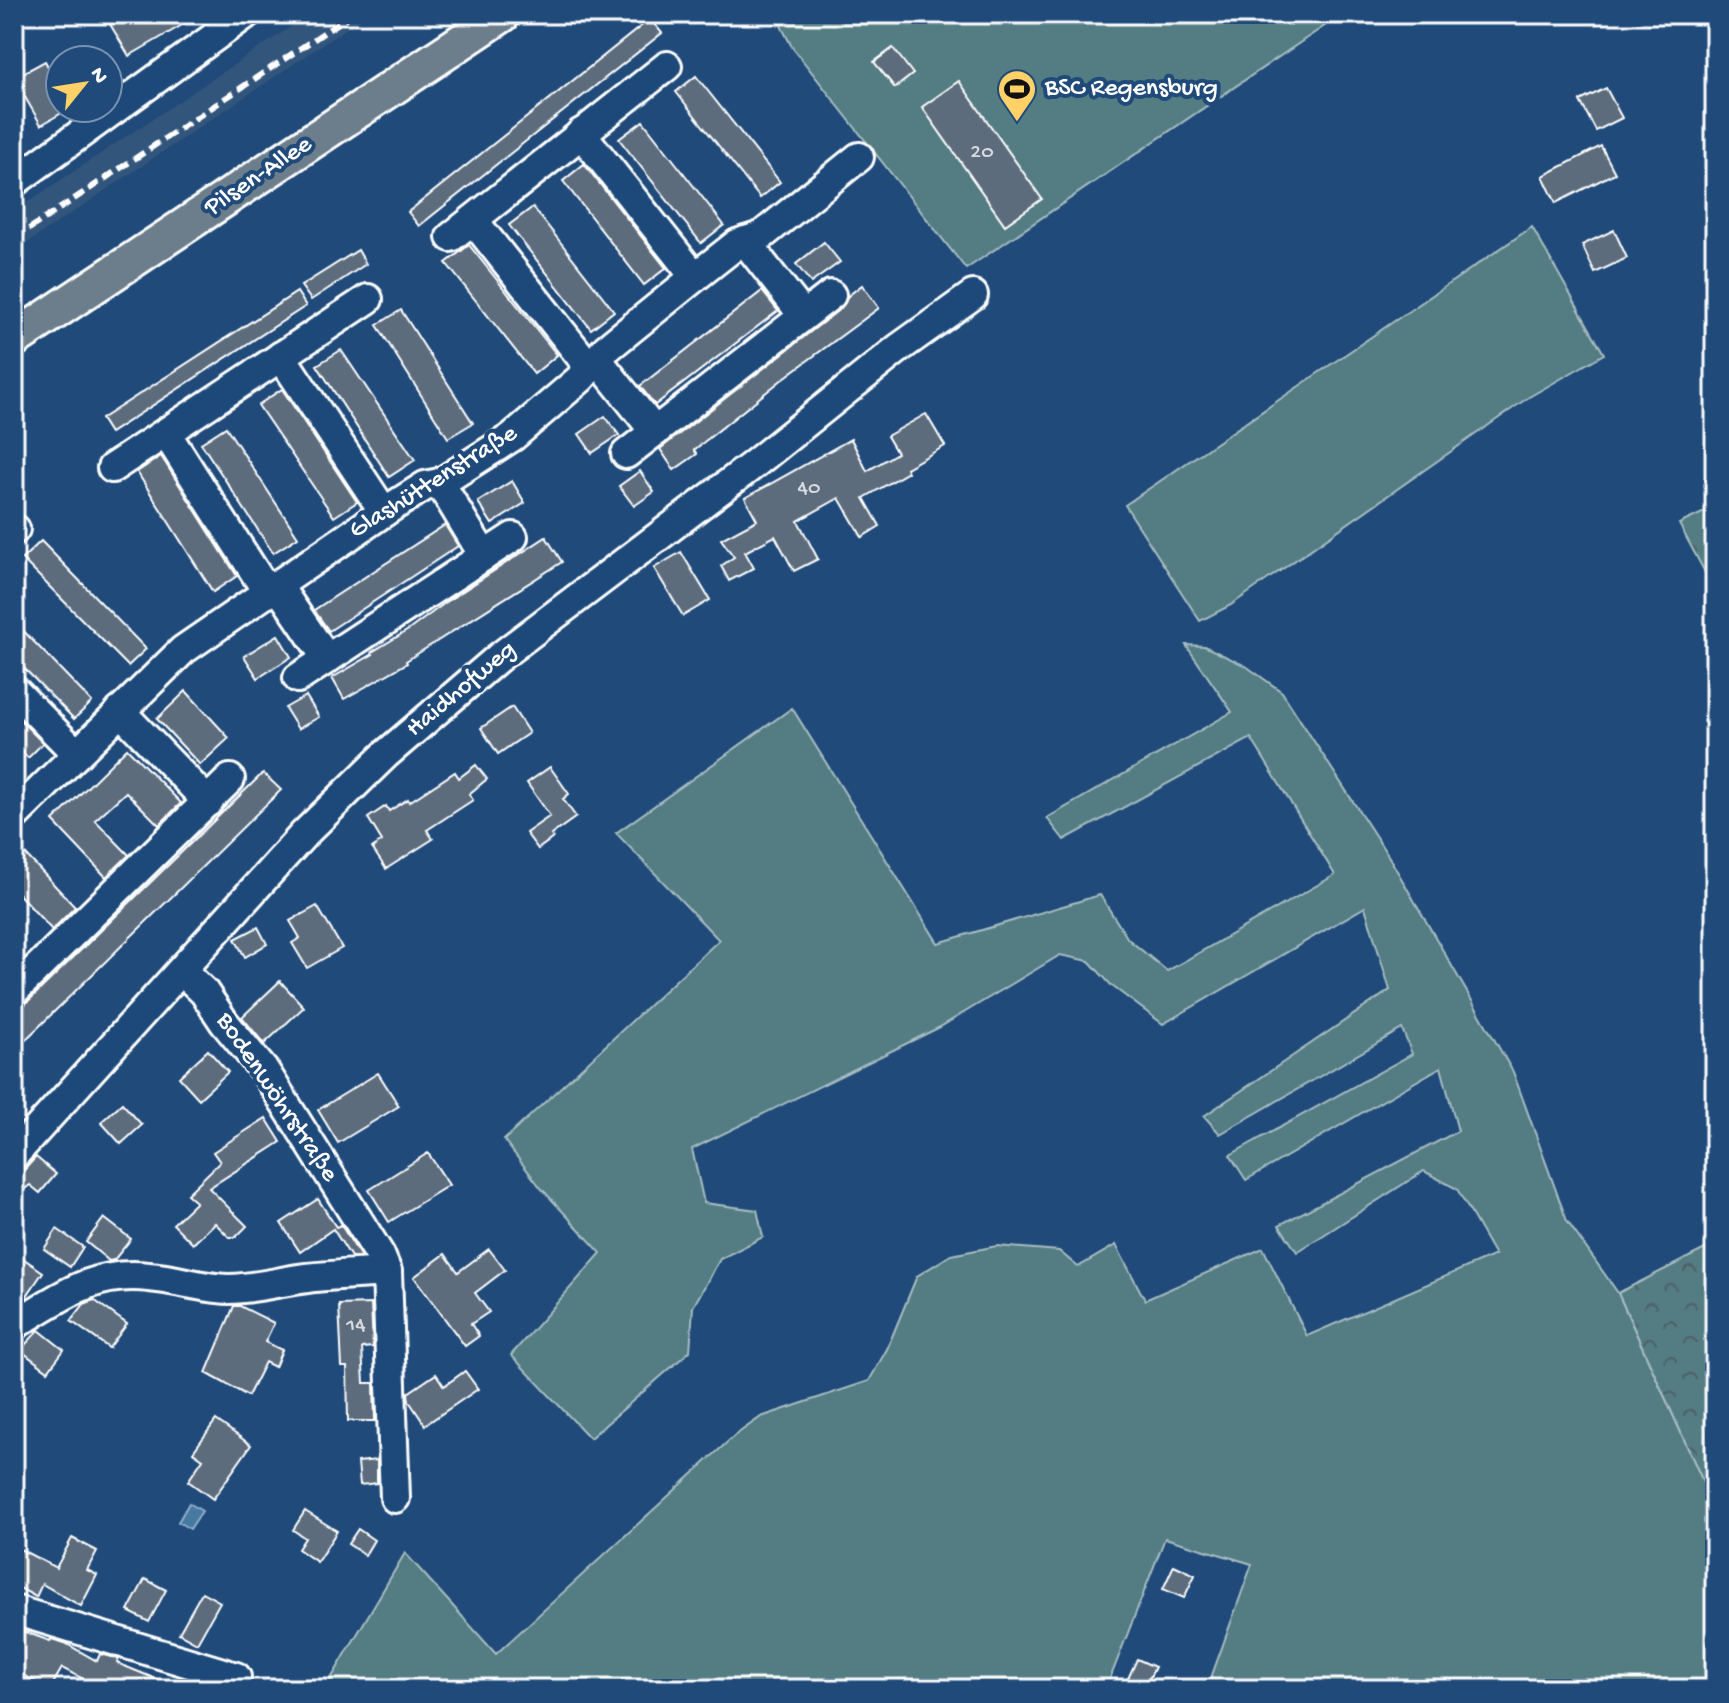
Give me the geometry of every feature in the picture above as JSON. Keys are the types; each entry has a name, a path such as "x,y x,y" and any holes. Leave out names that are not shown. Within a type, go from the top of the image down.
{"main road":[{"name":"Pilsen-Allee","path":"14,339 503,14"}],"street":[{"path":"14,182 215,24 246,14"},
{"path":"655,432 594,363 462,229 667,66"},
{"path":"581,133 695,277"},
{"name":"Glashüttenstraße","path":"14,816 183,650 384,512 425,486 440,483 512,437 606,349 695,277 737,244 761,236 859,157"},
{"path":"745,241 803,315"},
{"path":"626,454 831,295"},
{"name":"Haidhofweg","path":"14,1155 304,834 385,755 498,658 741,474 899,348 973,295"},
{"path":"112,468 368,299"},
{"path":"281,356 384,512"},
{"path":"166,433 272,589 327,659"},
{"path":"440,483 484,556"},
{"path":"298,678 513,537"},
{"path":"14,690 77,754"},
{"path":"120,711 208,802"},
{"path":"14,991 230,779"},
{"name":"Bodenwöhrstraße","path":"182,971 204,992 266,1073 380,1255 387,1272 395,1498"},
{"path":"14,1325 97,1279 151,1277 196,1287 230,1289 307,1278 387,1272"},
{"path":"14,1610 236,1677"}],"shaded area":[{"path":"310,14 368,14 14,252 14,211"},
{"path":"189,1503 202,1511 190,1529 178,1522"}],"green space":[{"name":"BSC Regensburg","path":"775,14 1323,14 1329,23 966,269 792,47"},
{"path":"1532,227 1604,354 1529,397 1231,605 1200,621 1125,505"},
{"path":"1715,507 1715,591 1679,524"},
{"path":"1186,645 1204,646 1246,666 1282,692 1389,857 1513,1072 1567,1221 1618,1293 1715,1508 1715,1689 1207,1689 1252,1564 1165,1538 1106,1689 325,1689 405,1553 496,1654 734,1436 761,1417 869,1381 887,1349 917,1276 951,1255 997,1246 1059,1251 1078,1267 1116,1245 1145,1300 1263,1248 1307,1336 1495,1255 1457,1189 1424,1171 1297,1252 1279,1225 1458,1131 1441,1067 1246,1180 1230,1155 1412,1054 1402,1029 1220,1134 1204,1116 1390,990 1365,907 1163,1024 1112,986 1089,961 1060,955 940,1027 692,1149 704,1203 757,1210 763,1237 720,1259 693,1307 690,1351 590,1438 511,1355 601,1253 541,1188 504,1140 719,940 616,833 792,708 938,943 1100,895 1128,939 1167,971 1335,875 1251,738 1064,840 1047,818 1232,712"},
{"path":"1715,1244 1715,1508 1618,1293"}],"building":[{"path":"104,14 178,14 184,24 129,56"},
{"path":"650,19 662,33 419,226 408,212"},
{"path":"893,48 913,74 895,88 874,62"},
{"path":"44,62 44,123 41,125 14,78"},
{"path":"696,76 780,182 760,198 676,92"},
{"path":"959,81 1042,199 1005,225 922,107"},
{"path":"1606,88 1622,118 1596,131 1580,101"},
{"path":"643,121 724,225 701,243 619,139"},
{"path":"1601,146 1615,173 1556,203 1543,176"},
{"path":"584,164 666,268 644,285 563,181"},
{"path":"533,207 614,311 591,329 509,225"},
{"path":"1614,230 1627,258 1595,273 1582,245"},
{"path":"824,242 840,262 811,283 796,264"},
{"path":"469,245 557,355 534,374 446,263"},
{"path":"358,250 366,264 311,300 301,286"},
{"path":"862,285 879,308 784,378 694,450 697,454 674,470 660,449 841,308 848,296"},
{"path":"762,291 778,311 655,405 640,386"},
{"path":"297,292 306,306 110,433 101,419"},
{"path":"401,310 473,423 448,438 377,325"},
{"path":"341,350 415,460 389,477 317,365"},
{"path":"282,389 357,502 334,517 258,405"},
{"path":"926,414 945,446 906,468 908,472 864,498 880,526 862,537 839,498 798,521 818,559 794,571 775,536 745,552 754,568 729,581 721,566 734,557 721,539 757,520 745,498 851,439 867,471 897,453 887,436"},
{"path":"605,416 619,435 592,453 579,434"},
{"path":"226,427 298,537 273,553 201,443"},
{"path":"161,456 237,576 213,592 137,472"},
{"path":"640,471 654,492 634,506 619,486"},
{"path":"512,481 525,503 492,524 478,502"},
{"path":"445,525 458,546 329,631 314,610"},
{"path":"546,537 562,562 407,663 344,699 332,678 373,654"},
{"path":"41,541 146,649 128,666 22,559"},
{"path":"681,552 710,600 683,616 654,568"},
{"path":"14,621 92,702 74,719 14,658"},
{"path":"278,635 291,657 258,678 244,656"},
{"path":"186,691 229,738 200,765 157,719"},
{"path":"306,696 319,717 298,729 285,708"},
{"path":"512,707 529,733 498,754 481,728"},
{"path":"14,714 43,743 28,758 14,743"},
{"path":"127,748 181,803 159,825 126,792 95,820 129,855 106,877 53,821"},
{"path":"476,765 487,779 469,794 473,800 427,830 433,839 386,869 372,848 382,841 368,818 386,806 389,811 408,799 409,802 455,772 459,778"},
{"path":"550,767 569,794 563,799 576,817 538,849 526,833 550,816 527,783"},
{"path":"263,773 281,790 14,1051 14,1015"},
{"path":"14,842 75,907 52,930 14,889"},
{"path":"317,906 342,948 307,968 292,943 300,938 290,921"},
{"path":"258,927 267,944 245,957 235,939"},
{"path":"280,981 304,1007 264,1044 242,1017"},
{"path":"208,1050 228,1072 199,1099 179,1077"},
{"path":"378,1073 399,1106 338,1143 318,1110"},
{"path":"122,1103 142,1125 121,1144 101,1122"},
{"path":"266,1118 281,1142 209,1188 247,1226 236,1237 229,1237 215,1223 193,1244 173,1224 196,1202 187,1194 220,1162 213,1152"},
{"path":"428,1153 449,1185 389,1222 369,1190"},
{"path":"36,1157 56,1174 40,1193 30,1185 14,1197 14,1181"},
{"path":"318,1199 336,1227 341,1225 361,1257 351,1257 333,1229 300,1252 281,1223"},
{"path":"104,1218 131,1239 114,1260 109,1261 86,1242"},
{"path":"57,1229 83,1247 70,1267 44,1249"},
{"path":"489,1249 505,1270 475,1293 489,1312 471,1324 479,1336 465,1346 414,1277 445,1254 458,1272"},
{"path":"14,1252 43,1272 26,1297 14,1289"},
{"path":"94,1300 127,1324 109,1348 71,1321 84,1304"},
{"path":"371,1304 373,1347 362,1348 364,1383 374,1383 375,1421 348,1421 347,1367 342,1367 339,1305"},
{"path":"234,1306 274,1323 265,1342 282,1350 275,1367 265,1362 248,1396 206,1373"},
{"path":"39,1330 64,1350 48,1371 20,1350"},
{"path":"465,1371 478,1389 425,1425 409,1401 408,1393 436,1374 444,1386"},
{"path":"216,1420 251,1445 213,1499 188,1481 203,1459 193,1452"},
{"path":"377,1460 377,1483 360,1485 358,1462"},
{"path":"305,1511 337,1531 317,1562 298,1549 305,1538 293,1530"},
{"path":"358,1529 374,1540 365,1555 348,1544"},
{"path":"72,1538 97,1551 87,1570 97,1575 81,1606 42,1584 36,1597 14,1585 14,1546 56,1568"},
{"path":"1174,1565 1195,1575 1184,1598 1163,1589"},
{"path":"145,1579 166,1590 149,1622 128,1611"},
{"path":"202,1592 220,1602 197,1643 179,1633"},
{"path":"14,1628 65,1643 97,1661 100,1654 119,1659 117,1663 180,1689 87,1689 89,1682 62,1668 50,1689 14,1671"},
{"path":"1137,1659 1155,1667 1144,1689 1126,1683"}],"railway":[{"path":"14,239 352,14"}],"place":[{"name":"BSC Regensburg","path":"1017,123"}]}
